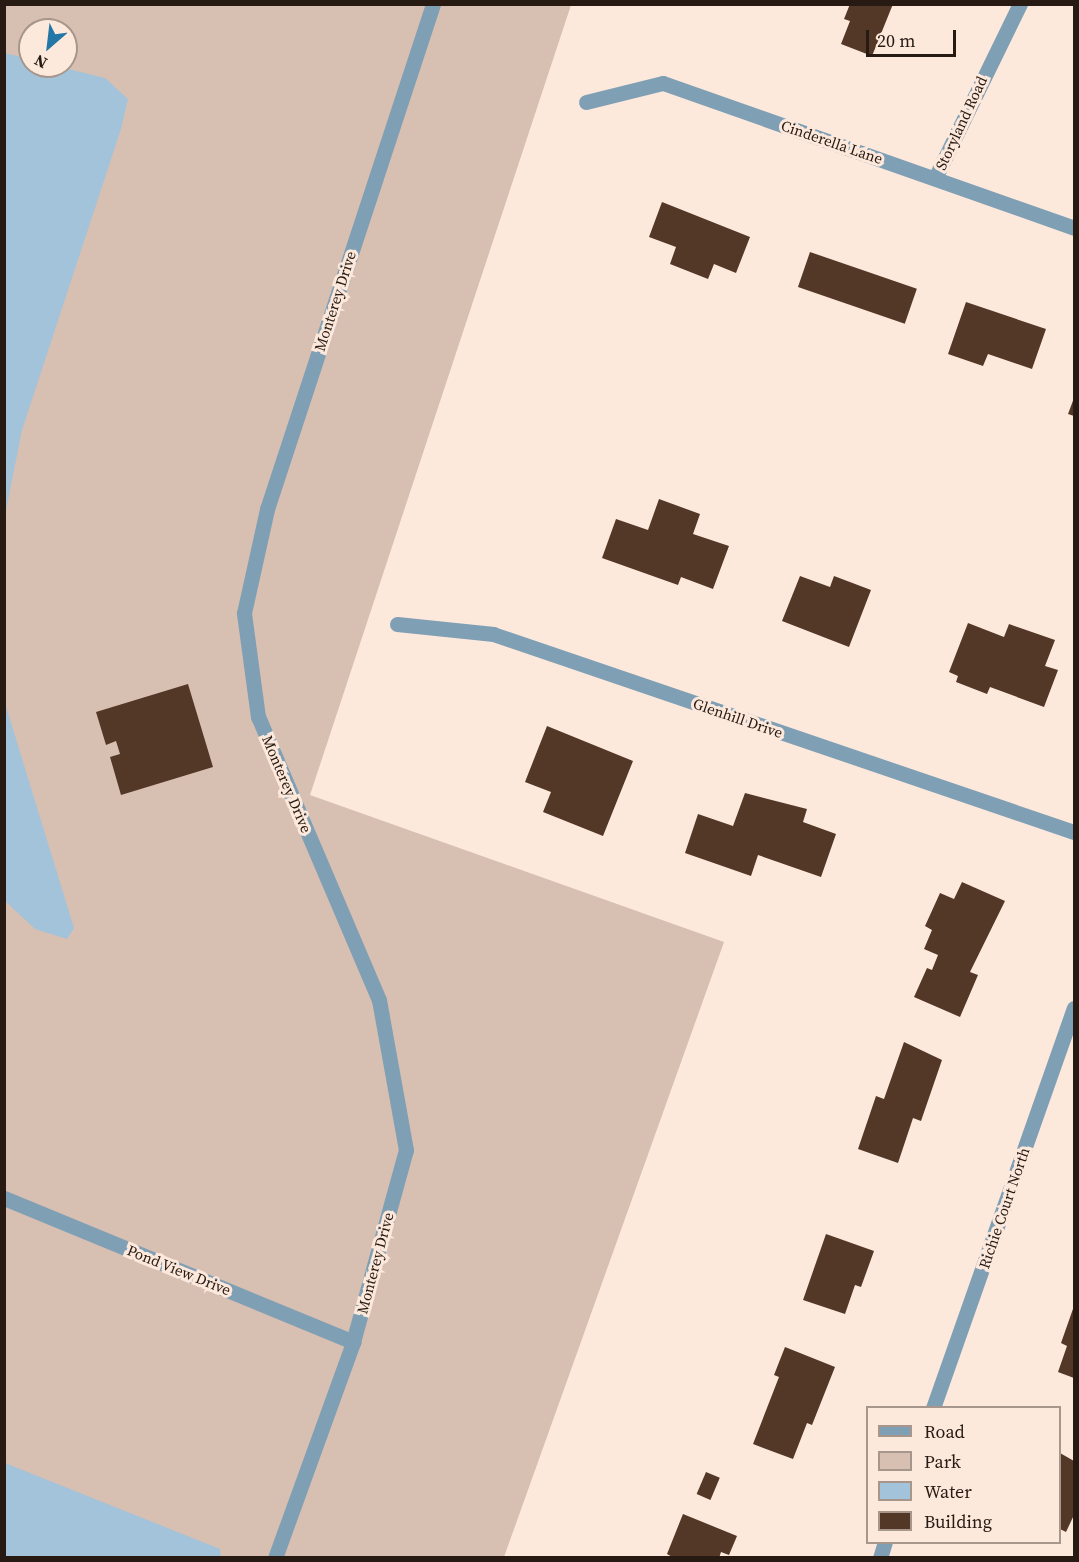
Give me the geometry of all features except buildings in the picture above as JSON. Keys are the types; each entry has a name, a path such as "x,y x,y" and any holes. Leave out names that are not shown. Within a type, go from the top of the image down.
{"street":[{"name":"Monterey Drive","path":"275,1557 353,1342 406,1150 379,1000 258,717 244,613 267,509 433,4"},
{"name":"Storyland Road","path":"935,178 1020,4"},
{"name":"Cinderella Lane","path":"586,102 663,83 1074,228"},
{"name":"Glenhill Drive","path":"397,624 493,634 1074,832"},
{"name":"Richie Court North","path":"933,1406 1074,1008"},
{"name":"Pond View Drive","path":"4,1198 353,1342"}],"green space":[{"path":"5,5 571,5 310,795 724,942 504,1557 5,1558"}],"water":[{"path":"4,53 18,56 18,78 78,78 78,71 105,78 128,99 121,129 22,430 5,515"},
{"path":"4,700 74,928 67,939 35,929 5,901"},
{"path":"5,1463 220,1549 221,1557 5,1557"}]}
